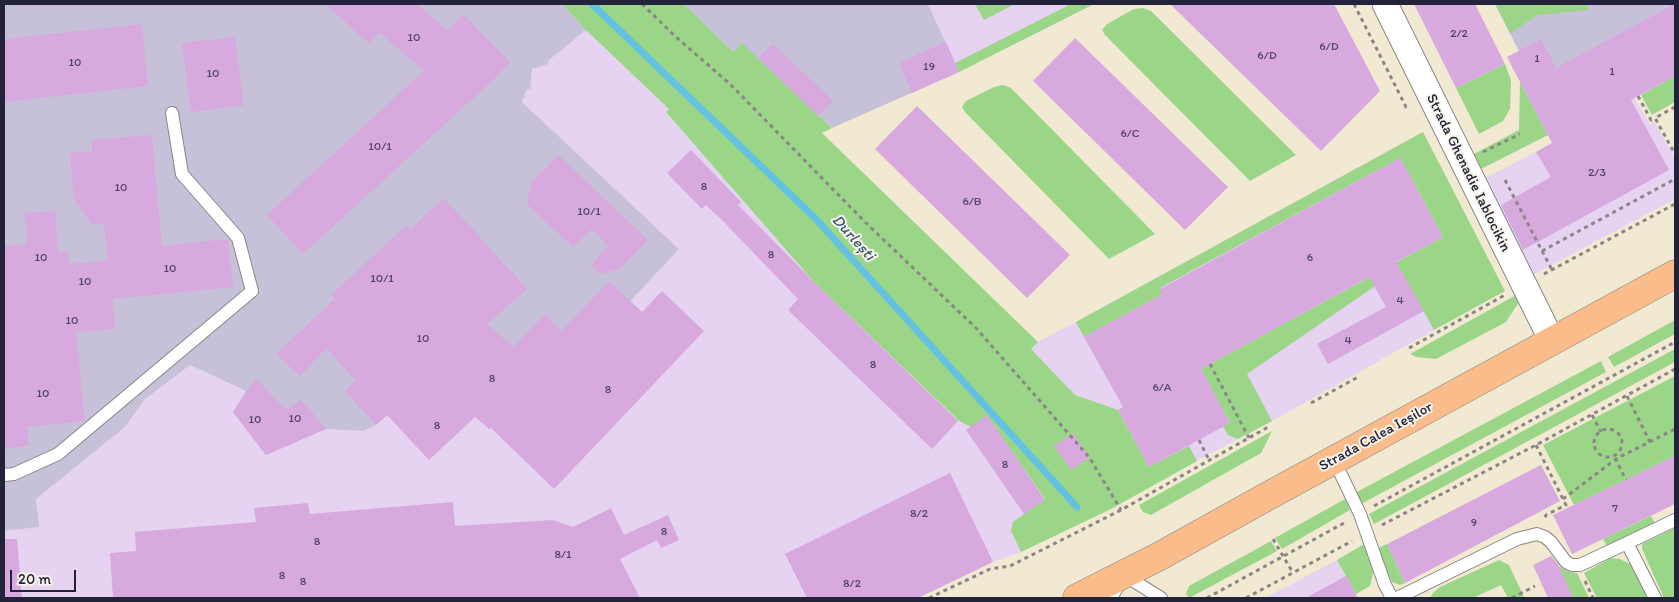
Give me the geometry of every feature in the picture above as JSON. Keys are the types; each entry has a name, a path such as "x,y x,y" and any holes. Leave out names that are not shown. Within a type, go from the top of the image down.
{"main road":[{"name":"Strada Calea Ieșilor","path":"1076,598 1117,587 1334,460 1675,274"}],"street":[{"name":"Strada Ghenadie Iablocikin","path":"1385,4 1552,341"}],"lane":[{"path":"4,475 14,474 58,454 252,291 238,238 182,174 172,113"},
{"path":"1334,460 1360,514 1392,598"},
{"path":"1397,598 1517,539 1537,534 1545,537 1566,562 1572,565 1580,565 1675,520"},
{"path":"1627,543 1655,598"},
{"path":"1117,587 1161,598"}],"path":[{"path":"642,4 676,37 730,84 866,223 976,328 1090,457 1121,510"},
{"path":"1354,4 1406,107 1412,107"},
{"path":"1638,96 1651,120 1675,107"},
{"path":"1655,118 1675,154"},
{"path":"1462,162 1520,134"},
{"path":"1542,251 1675,179"},
{"path":"1505,180 1552,270"},
{"path":"1540,276 1675,204"},
{"path":"1409,348 1510,292"},
{"path":"1207,598 1675,342"},
{"path":"1210,364 1249,438"},
{"path":"1246,598 1536,445 1675,369"},
{"path":"1311,403 1358,377"},
{"path":"1627,396 1650,442"},
{"path":"1592,415 1601,432"},
{"path":"929,598 990,569 1010,566 1121,510 1270,426"},
{"path":"1563,499 1615,457 1675,429"},
{"path":"1613,430 1620,436 1622,444 1615,457 1605,457 1597,451 1595,443 1598,434 1601,432 1613,430"},
{"path":"1199,440 1209,460"},
{"path":"1536,445 1566,505 1546,515 1537,534"},
{"path":"1615,457 1626,480"},
{"path":"1273,539 1293,573"},
{"path":"1512,598 1536,586"}],"shaded area":[{"path":"4,4 562,4 586,30 549,60 548,64 532,69 530,89 527,89 522,102 679,249 554,383 487,324 376,425 363,431 326,429 266,455 233,412 246,391 190,365 144,400 125,427 36,499 39,527 4,531"},
{"path":"683,4 928,4 959,72 832,128 742,44 733,52"},
{"path":"928,4 1094,4 959,72"},
{"path":"1495,4 1675,4 1675,76 1576,129 1528,69"},
{"path":"586,30 669,109 666,112 814,282 958,421 971,427 987,415 1045,500 1011,531 1021,552 993,562 918,598 4,598 4,531 38,527 36,499 125,427 144,400 190,365 246,391 266,455 326,429 363,431 487,324 554,382 679,249 522,102 527,89 530,89 531,69 548,64 549,60"},
{"path":"1634,98 1650,124 1654,121 1675,158 1675,199 1533,275 1485,178"},
{"path":"1423,132 1413,182 1443,237 1404,275 1434,330 1272,421 1157,482 1118,410 1075,395 1031,349 1038,342"},
{"path":"1337,560 1358,598 1265,598"}],"green space":[{"path":"562,4 684,4 733,52 742,43 832,128 822,133 1038,342 1031,349 1075,395 1118,410 1149,467 1189,446 1197,461 1111,509 1021,552 1011,531 1013,522 1045,499 987,416 971,427 959,421 814,282 666,112 669,109 586,30"},
{"path":"975,4 1015,4 984,20"},
{"path":"1071,4 1094,4 959,72 955,63"},
{"path":"1495,4 1586,4 1589,10 1538,15 1510,33"},
{"path":"1143,8 1151,11 1296,155 1250,181 1102,30 1107,24 1134,9"},
{"path":"1505,64 1511,80 1510,109 1503,121 1479,134 1456,88"},
{"path":"1675,76 1675,102 1652,115 1641,95"},
{"path":"1520,82 1548,135 1481,169 1474,154 1519,130"},
{"path":"1003,85 1011,88 1155,234 1109,259 962,107 966,101 994,87"},
{"path":"1423,132 1505,291 1434,330 1400,269 1247,374 1272,421 1238,439 1228,435 1223,426 1230,423 1201,369 1443,237 1400,158 1160,288 1163,294 1084,337 1076,322"},
{"path":"1518,294 1519,302 1506,322 1436,359 1416,357 1410,354"},
{"path":"1675,320 1675,334 1614,367 1608,357"},
{"path":"1675,349 1675,362 1374,524 1369,514"},
{"path":"1601,361 1606,372 1361,504 1355,493"},
{"path":"1675,376 1675,456 1574,505 1543,445"},
{"path":"1272,431 1261,453 1151,515 1143,512 1139,505"},
{"path":"1345,499 1350,510 1282,549 1275,538"},
{"path":"1651,516 1656,525 1608,548 1603,539"},
{"path":"1675,528 1675,598 1664,598 1642,549 1642,544"},
{"path":"1271,541 1277,551 1189,598 1186,594 1189,586"},
{"path":"1364,544 1374,569 1370,586 1356,594 1337,560"},
{"path":"1387,544 1405,583 1400,585 1392,582 1376,549"},
{"path":"1611,558 1620,559 1630,564 1649,598 1597,598 1584,573"},
{"path":"1499,560 1509,565 1524,597 1508,598 1501,585 1473,598 1430,598 1440,587"},
{"path":"1558,566 1577,573 1589,598 1573,598"}],"building":[{"path":"325,4 417,4 448,31 463,14 510,62 493,80 303,254 267,215 425,70 379,32 369,43"},
{"path":"1170,4 1334,4 1380,91 1321,151"},
{"path":"1414,4 1475,4 1505,64 1456,88"},
{"path":"1675,4 1675,76 1631,100 1669,170 1523,250 1501,205 1551,177 1536,152 1552,143 1507,57 1541,39 1556,68"},
{"path":"142,24 148,86 4,102 4,39"},
{"path":"235,37 244,105 191,112 182,43"},
{"path":"1075,38 1228,187 1185,230 1033,81"},
{"path":"946,42 959,72 912,93 899,63"},
{"path":"773,44 833,101 818,116 758,58"},
{"path":"917,106 1070,255 1027,298 875,149"},
{"path":"152,135 162,246 228,239 233,287 207,290 205,288 203,290 113,299 115,329 76,332 85,421 27,427 29,446 4,449 4,246 27,244 25,213 55,211 58,252 68,251 69,264 108,260 104,224 92,225 74,199 70,153 92,151 92,140"},
{"path":"691,150 741,202 738,205 814,282 958,421 932,449 788,310 798,299 722,220 706,205 702,209 667,173"},
{"path":"558,155 648,240 621,268 601,274 591,265 608,246 592,229 573,247 527,204 531,183"},
{"path":"1400,158 1443,237 1396,262 1424,311 1328,364 1317,344 1386,307 1369,277 1201,369 1230,423 1149,467 1118,410 1123,407 1084,337 1163,294 1160,289"},
{"path":"444,198 527,289 487,324 514,347 545,314 562,331 609,281 642,312 662,291 704,331 554,489 491,428 489,429 475,417 429,460 387,415 376,425 345,391 356,381 326,348 300,376 276,354 335,299 331,295 407,225 411,229"},
{"path":"256,378 285,410 301,400 326,429 266,455 233,412"},
{"path":"987,415 1045,500 1024,514 966,430"},
{"path":"1073,433 1090,457 1071,470 1054,446"},
{"path":"1675,456 1675,504 1572,554 1553,515"},
{"path":"1541,465 1560,501 1405,583 1387,544"},
{"path":"950,473 993,562 918,598 807,598 785,554"},
{"path":"453,502 455,526 553,520 573,527 611,508 624,535 668,515 679,540 661,548 657,540 620,559 640,598 113,598 110,553 136,551 135,532 256,522 254,508 308,503 310,514"},
{"path":"4,539 17,539 22,598 4,598"},
{"path":"1551,556 1558,564 1573,598 1548,598 1533,565"},
{"path":"1346,576 1358,598 1306,598"}],"waterway":[{"name":"Durlești","path":"592,4 815,218 1077,507"}]}
